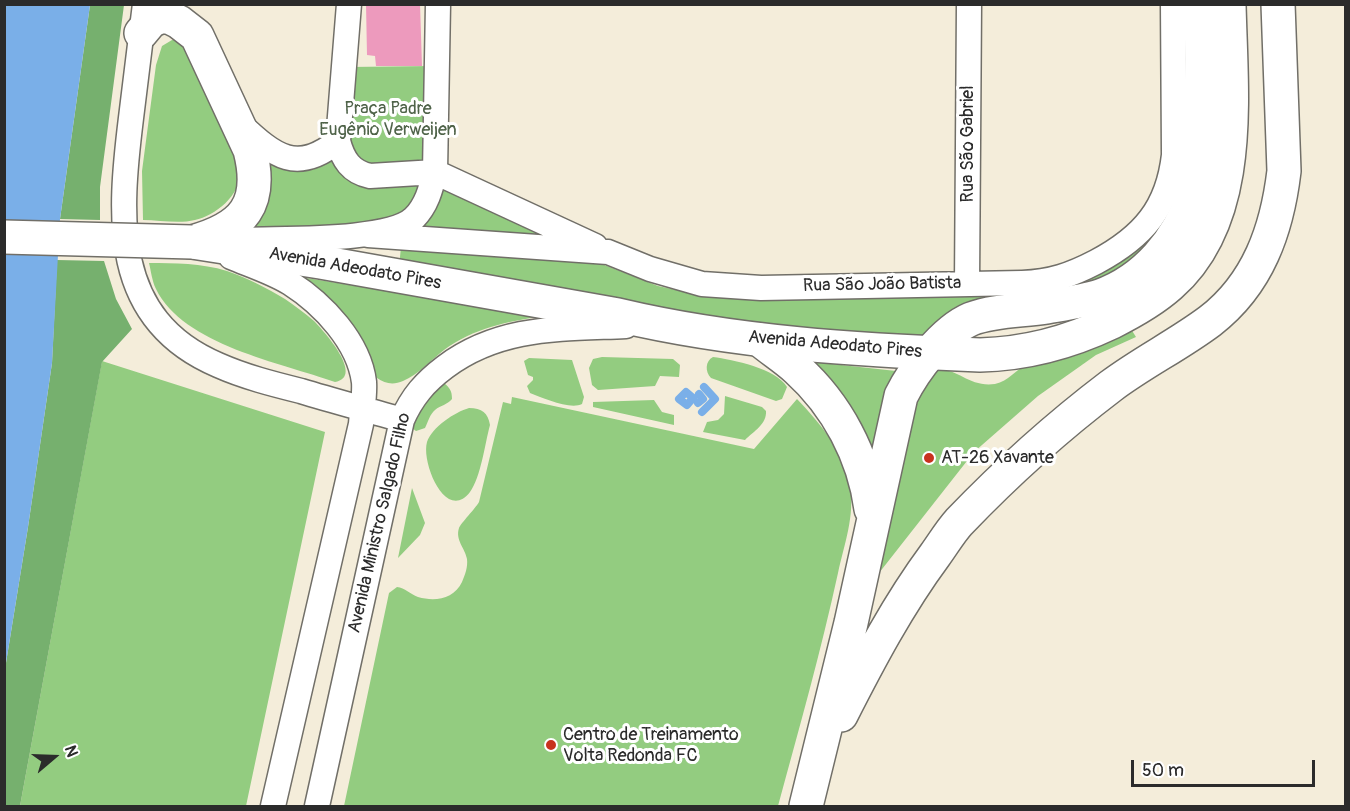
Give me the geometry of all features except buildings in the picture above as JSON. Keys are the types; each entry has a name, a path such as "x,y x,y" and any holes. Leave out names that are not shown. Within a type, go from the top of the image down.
{"main road":[{"path":"4,237 192,242 225,231 246,211 252,198 255,174 250,150 197,36 186,4"},
{"name":"Avenida Adeodato Pires","path":"192,242 435,282 618,315 660,325 760,340 931,353 951,333 970,320 998,312 1047,307 1099,296 1122,286 1160,255 1171,240 1189,204 1198,172 1202,96 1201,4"},
{"path":"806,807 873,524 895,418 909,380 931,353 1008,354 1033,350 1083,335 1143,305 1170,285 1187,267 1214,220 1227,167 1231,140 1229,4"},
{"path":"1269,4 1279,45"},
{"path":"817,759 880,641 917,578 958,524 1036,448 1078,412 1113,385 1210,321 1244,289 1256,270 1275,221 1284,171 1278,4"},
{"path":"143,19 151,21 160,17 169,17 197,36"},
{"path":"760,340 798,369 840,421 860,461 868,487 873,524"}],"street":[{"path":"235,119 263,144 283,156 294,159 315,156 338,141 350,4"},
{"path":"192,242 368,235 399,228 414,219 427,200 435,172 438,4"},
{"name":"Rua São Gabriel","path":"967,284 969,4"},
{"name":"Rua São João Batista","path":"338,141 345,161 361,174 383,176 435,172 608,252 684,280 721,286 761,288 1040,282 1059,279 1121,248 1146,226 1166,193 1173,165 1173,4"},
{"path":"143,19 124,173 123,213 128,255 148,311 178,342 217,365 251,378 402,420"},
{"name":"Rua São João Batista","path":"368,235 608,252"},
{"path":"192,242 289,282 320,306 346,338 355,354 364,381 358,434 273,807"},
{"name":"Avenida Ministro Salgado Filho","path":"317,807 402,420 409,403 419,389 456,358 503,337 544,330 660,325"}],"green space":[{"path":"90,5 124,5 100,187 100,220 60,219"},
{"path":"172,40 186,46 238,159 239,181 225,203 203,218 182,222 143,220 142,171 156,65 162,46"},
{"name":"Praça Padre Eugênio Verweijen","path":"433,66 431,161 371,173 348,157 349,67"},
{"path":"336,155 344,175 355,184 419,184 417,194 405,210 392,218 370,224 245,230 266,156 293,170 309,171"},
{"path":"441,182 574,244 406,234"},
{"path":"1166,212 1176,218 1119,277 947,315 930,330 915,349 399,267 401,247 589,259 658,286 699,295 1094,275 1118,264 1136,251"},
{"path":"57,260 104,261 116,299 132,329 102,362 20,806 5,806 5,669 52,363"},
{"path":"149,263 188,264 217,268 257,283 278,295 311,318 326,334 340,353 344,363 346,372 343,378 335,382 262,359 211,338 188,324 169,308 156,289"},
{"path":"300,277 543,316 479,331 455,342 409,378 396,383 383,382 377,378"},
{"path":"1131,329 1136,337 1096,355 1038,396 974,452 879,573 911,419 920,389 935,370 950,371 978,383 995,384 1038,360"},
{"path":"602,357 673,359 680,365 679,377 660,376 655,386 598,390 592,385 589,368 593,359"},
{"path":"713,357 753,366 774,375 787,387 782,399 776,401 711,378 707,367 708,361"},
{"path":"529,358 572,360 584,397 582,404 571,406 530,393 527,386 533,377 528,375 524,361"},
{"path":"796,360 896,371 871,465"},
{"path":"102,361 325,432 246,806 20,806"},
{"path":"437,383 444,383 448,386 452,399 433,412 425,428 416,431 412,428 416,409"},
{"path":"725,396 762,407 766,411 762,424 745,440 703,432 707,422 718,420 724,414"},
{"path":"512,397 754,449 797,399 830,439 847,474 851,498 850,520 817,661 778,806 344,806 389,593 397,587 418,597 437,599 449,596 459,588 467,562 458,536 459,528 479,502 503,402 511,404"},
{"path":"654,400 662,412 674,415 674,425 593,407 593,402"},
{"path":"469,408 484,412 490,425 474,486 461,500 452,500 444,495 432,475 426,451 427,442 434,431 445,421"},
{"path":"412,488 425,523 420,535 398,558"}],"water":[{"path":"5,5 90,5 60,219 52,363 5,669"}],"waterway":[{"path":"702,412 715,399 704,387"},
{"path":"686,392 693,398 687,405 679,399 686,392"},
{"path":"698,403 703,399 699,394"}],"place":[{"name":"AT-26 Xavante","path":"929,458"},
{"name":"Centro de Treinamento Volta Redonda FC","path":"551,745"}]}
